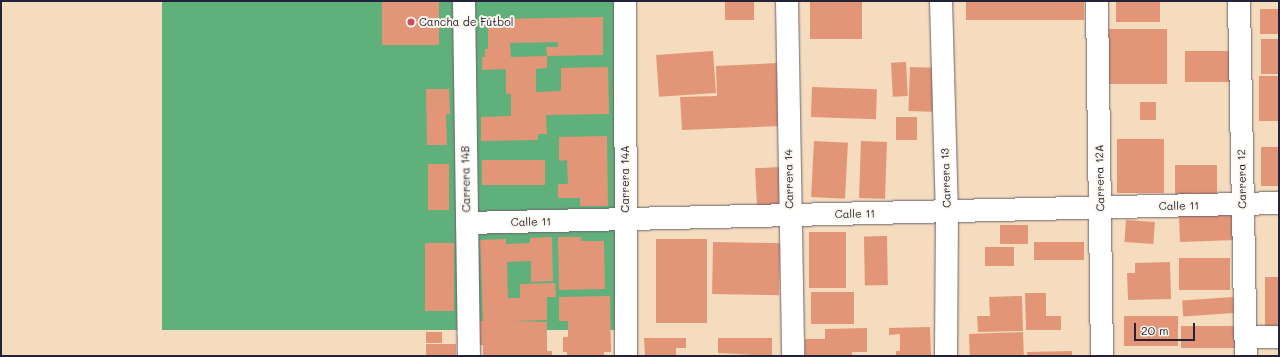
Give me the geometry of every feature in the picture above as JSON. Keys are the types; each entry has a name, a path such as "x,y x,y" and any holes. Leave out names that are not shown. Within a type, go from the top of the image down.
{"street":[{"name":"Carrera 14B","path":"464,1 469,356"},
{"name":"Carrera 14A","path":"625,1 626,356"},
{"name":"Carrera 14","path":"787,1 793,356"},
{"name":"Carrera 13","path":"941,1 947,211 946,356"},
{"name":"Carrera 12A","path":"1097,1 1102,356"},
{"name":"Carrera 12","path":"1239,1 1246,347"},
{"name":"Calle 11","path":"467,223 1279,203"},
{"path":"1246,347 1279,337"}],"green space":[{"path":"162,1 624,1 624,330 162,330"}],"building":[{"name":"Cancha de Fútbol","path":"382,1 439,1 439,45 382,45"},
{"path":"725,1 754,1 754,20 725,20"},
{"path":"810,1 862,1 862,39 810,39"},
{"path":"966,1 1084,1 1084,20 966,20"},
{"path":"1116,1 1160,1 1160,22 1116,22"},
{"path":"1260,9 1279,9 1279,34 1260,34"},
{"path":"603,17 603,55 547,56 547,68 536,69 536,92 561,91 561,68 608,67 609,114 546,115 547,134 538,134 538,140 481,141 481,117 511,116 511,94 506,94 506,69 482,70 482,57 485,57 485,49 488,49 488,19","holes":["558,42 558,47 546,47 547,56 511,57 510,43"]},
{"path":"1109,29 1167,29 1167,84 1109,84"},
{"path":"1261,39 1279,39 1279,74 1261,74"},
{"path":"713,51 716,93 659,97 656,55"},
{"path":"1185,51 1231,51 1231,82 1185,82"},
{"path":"906,62 908,96 893,97 891,63"},
{"path":"778,63 781,126 682,130 680,97 717,96 716,66"},
{"path":"910,67 934,68 932,112 908,111"},
{"path":"1259,76 1279,76 1279,121 1259,121"},
{"path":"812,87 877,89 876,119 811,117"},
{"path":"426,89 449,89 450,114 446,114 447,145 427,145"},
{"path":"1140,102 1156,102 1156,120 1140,120"},
{"path":"896,117 917,117 917,140 896,140"},
{"path":"607,136 608,206 580,206 580,198 558,198 558,184 568,184 567,160 559,161 559,137"},
{"path":"1117,139 1164,139 1164,193 1117,193"},
{"path":"814,141 848,143 845,199 811,197"},
{"path":"861,141 887,142 885,199 859,198"},
{"path":"1261,147 1279,147 1279,186 1261,186"},
{"path":"482,160 545,160 545,185 482,185"},
{"path":"428,164 449,164 449,210 428,210"},
{"path":"1175,165 1217,165 1217,194 1175,194"},
{"path":"779,167 781,208 757,209 755,168"},
{"path":"1235,213 1236,240 1180,242 1179,215"},
{"path":"1126,220 1155,222 1153,244 1124,242"},
{"path":"1000,225 1028,225 1028,244 1000,244"},
{"path":"809,232 846,232 846,288 809,288"},
{"path":"864,236 887,236 888,285 865,285"},
{"path":"552,237 553,281 531,282 531,261 507,262 508,298 520,298 520,284 555,283 556,297 547,297 547,320 513,321 547,322 547,351 552,351 552,356 483,356 483,345 477,345 477,321 483,321 480,240 506,239 506,244 530,243 530,238"},
{"path":"558,237 581,237 581,241 604,241 605,289 559,290"},
{"path":"656,239 707,239 707,323 656,323"},
{"path":"713,242 780,243 779,295 712,294"},
{"path":"1034,242 1084,242 1084,260 1034,260"},
{"path":"425,243 454,243 454,311 425,311"},
{"path":"985,247 1014,247 1014,266 985,266"},
{"path":"1179,258 1230,258 1230,290 1179,290"},
{"path":"1170,262 1171,299 1128,300 1127,273 1135,273 1135,263"},
{"path":"1265,277 1279,277 1279,329 1265,329"},
{"path":"811,292 854,292 854,324 811,324"},
{"path":"1025,293 1046,293 1046,316 1061,316 1061,330 1026,330"},
{"path":"610,296 611,352 604,352 604,356 567,356 567,352 563,352 563,337 568,337 568,321 559,321 559,297"},
{"path":"1022,296 1023,331 978,332 977,316 990,316 989,297"},
{"path":"1233,297 1234,313 1183,317 1182,301"},
{"path":"1124,316 1178,316 1178,346 1124,346"},
{"path":"1181,326 1237,326 1237,348 1181,348"},
{"path":"930,327 931,356 896,356 896,351 900,351 900,334 889,335 889,328"},
{"path":"867,328 867,352 852,352 852,356 802,356 805,353 805,339 825,339 825,329"},
{"path":"426,332 442,332 442,343 426,343"},
{"path":"1023,332 1024,356 970,356 969,334"},
{"path":"644,338 686,338 686,348 676,348 676,356 645,356"},
{"path":"718,338 772,338 772,356 718,353"},
{"path":"426,344 456,344 456,356 426,356"},
{"path":"1072,351 1072,356 1027,356 1027,352"}],"place":[{"name":"Cancha de Fútbol","path":"411,22"}]}
